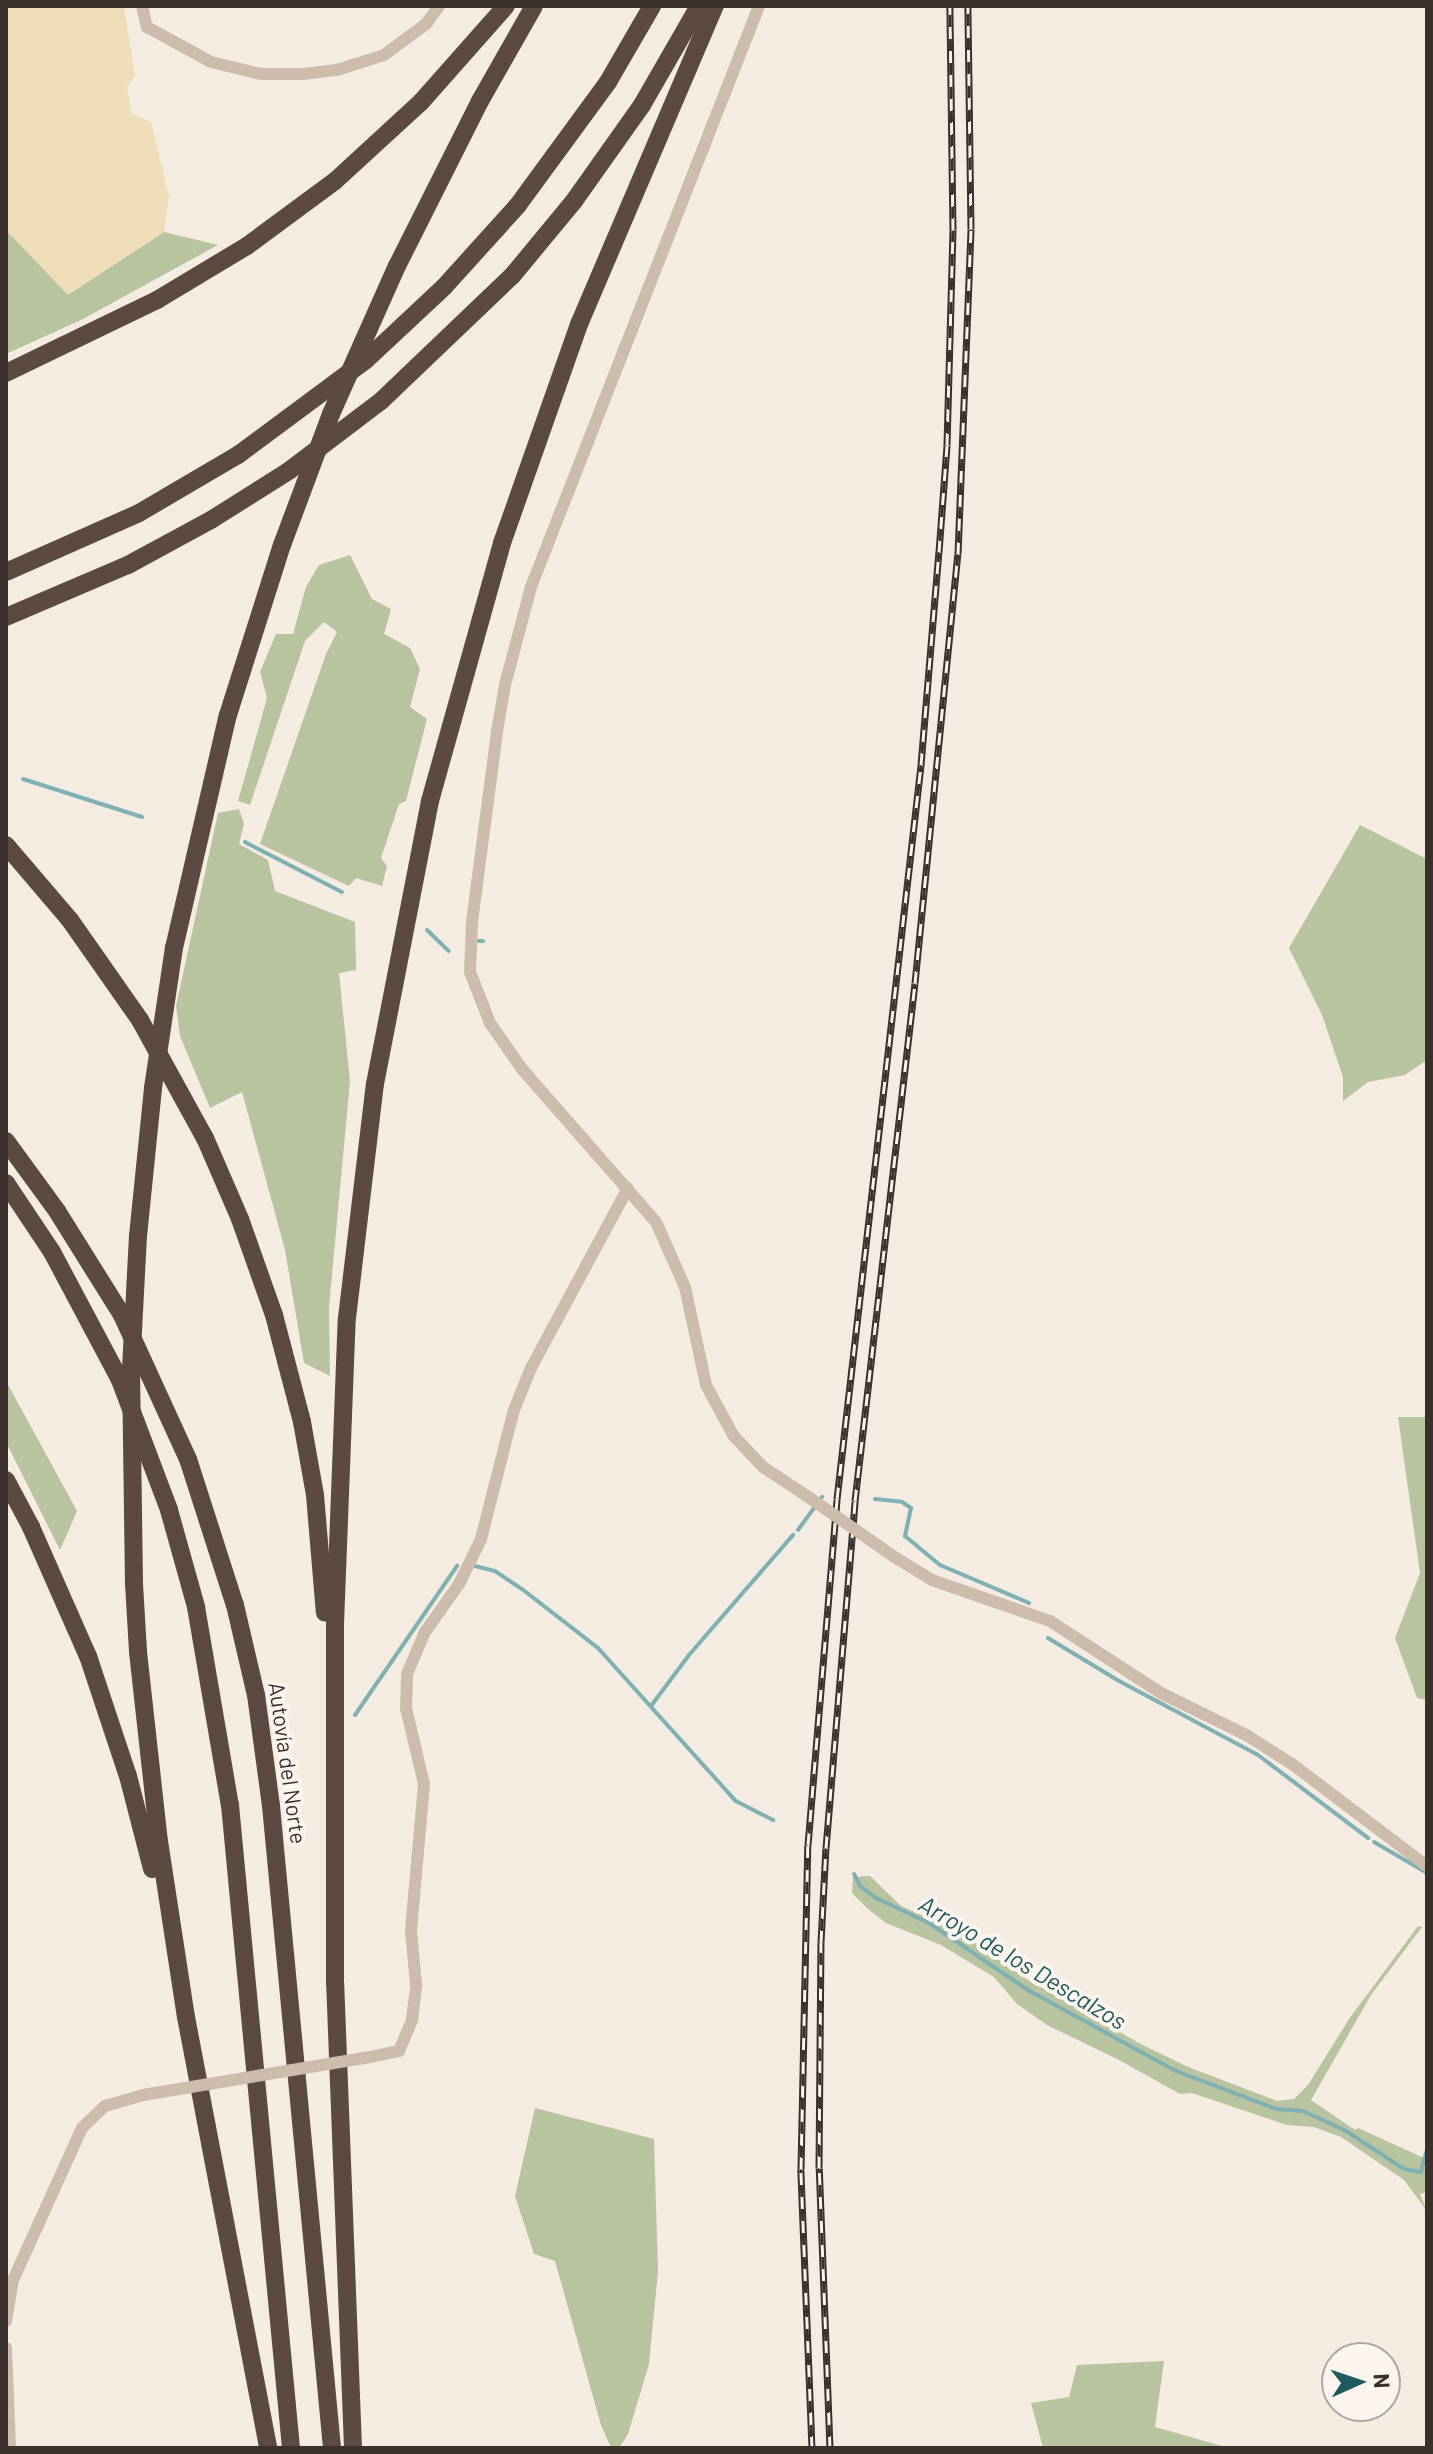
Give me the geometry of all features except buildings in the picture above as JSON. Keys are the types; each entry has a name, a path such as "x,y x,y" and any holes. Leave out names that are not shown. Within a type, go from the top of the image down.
{"highway":[{"path":"6,373 157,300 247,246 324,189 421,102 506,6"},
{"path":"186,2017 148,1761 134,1584 131,1369 138,1236 153,1088 174,948 228,715 282,545 331,414 397,266 480,101 534,6"},
{"path":"6,572 128,519 226,462 299,413 366,360 444,287 518,205 600,94 652,6"},
{"path":"6,617 128,565 211,520 290,470 381,401 512,276 574,201 642,105 699,6"},
{"path":"335,1983 336,1610 347,1318 361,1181 398,951 448,728 526,472 580,322 715,6"},
{"path":"6,845 70,920 103,965 175,1081 224,1179 274,1315 302,1422 321,1552 353,2448"},
{"name":"Autovía del Norte","path":"6,1141 57,1211 122,1315 188,1459 235,1605 256,1695 271,1806 332,2448"},
{"path":"6,1183 52,1252 120,1380 169,1510 196,1607 230,1805 291,2448"},
{"path":"6,1480 72,1615 111,1720 148,1850 186,2017 268,2448"}],"street":[{"path":"142,6 147,27 211,62 261,74 303,74 337,70 384,55 426,24 439,6"},
{"path":"759,6 531,587 505,685 472,922 470,972 490,1023 564,1120 656,1222 685,1287 706,1385 733,1435 763,1467 932,1580 1050,1621 1161,1693 1248,1736 1292,1764 1427,1866"},
{"path":"6,2321 13,2280 82,2128 105,2106 143,2095 399,2051 412,2020 416,1985 411,1930 424,1817 424,1784 406,1708 407,1674 425,1632 459,1584 481,1539 514,1410 531,1368 628,1188"},
{"path":"6,2348 10,2448"}],"green space":[{"path":"6,230 68,294 164,232 218,245 83,319 6,354"},
{"path":"350,555 372,599 391,609 384,634 410,648 420,669 410,707 427,719 406,801 399,804 381,858 387,866 382,886 356,878 349,886 260,844 326,654 337,632 324,622 305,641 250,805 238,801 267,698 260,672 276,634 293,634 306,587 319,565"},
{"path":"239,809 244,824 239,844 268,860 275,891 355,922 356,970 339,973 350,1081 329,1307 330,1376 304,1363 285,1250 242,1092 210,1108 180,1036 176,1006 218,813"},
{"path":"1360,825 1427,859 1427,1060 1405,1075 1368,1082 1343,1101 1343,1077 1322,1015 1289,948"},
{"path":"6,1381 77,1511 60,1550 6,1442"},
{"path":"1398,1417 1427,1417 1427,1700 1417,1698 1395,1638 1420,1573"},
{"path":"870,1876 901,1906 962,1933 1028,1980 1139,2043 1188,2067 1277,2101 1294,2099 1308,2085 1349,2019 1418,1926 1422,1927 1371,1995 1311,2100 1355,2130 1358,2128 1424,2158 1427,2192 1420,2194 1427,2211 1404,2180 1341,2137 1314,2127 1287,2125 1192,2093 1180,2094 1047,2025 1017,2004 994,1977 941,1945 886,1923 868,1909 852,1893 853,1877"},
{"path":"535,2108 654,2139 658,2272 649,2364 628,2434 619,2448 611,2448 601,2425 555,2261 534,2254 515,2196"},
{"path":"1164,2361 1155,2427 1229,2448 1043,2448 1031,2403 1069,2397 1077,2365"}],"sand":[{"path":"6,6 124,6 135,76 127,87 132,114 151,122 169,196 164,232 68,295 6,230"}],"waterway":[{"path":"23,779 142,817"},
{"path":"245,842 342,892"},
{"path":"427,930 449,951"},
{"path":"798,1530 822,1497"},
{"path":"875,1499 902,1502 911,1508 905,1536 940,1565 1029,1603"},
{"path":"651,1706 689,1655 793,1535"},
{"path":"355,1715 457,1566"},
{"path":"475,1566 495,1571 598,1648 736,1801 773,1820"},
{"path":"1048,1638 1119,1681 1258,1755 1368,1838"},
{"path":"1374,1842 1427,1873"},
{"name":"Arroyo de los Descalzos","path":"854,1874 860,1886 876,1898 929,1923 1028,1990 1176,2071 1276,2109 1303,2111 1346,2131 1404,2169 1421,2172 1427,2149"}],"railway":[{"path":"812,2448 801,2169 808,1845 837,1499 921,765 939,552 947,445 953,230 950,6"},
{"path":"830,2448 819,2168 821,1942 826,1848 855,1501 915,983 958,554 971,229 968,6"}]}
